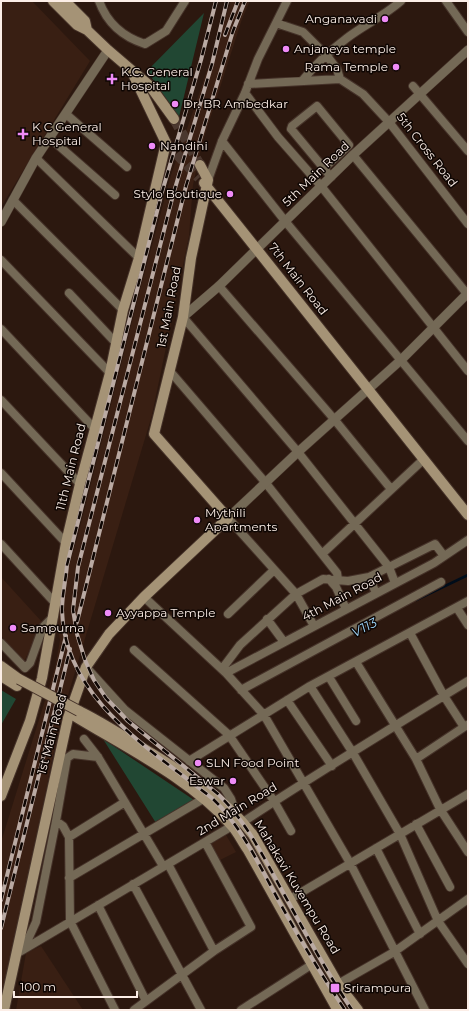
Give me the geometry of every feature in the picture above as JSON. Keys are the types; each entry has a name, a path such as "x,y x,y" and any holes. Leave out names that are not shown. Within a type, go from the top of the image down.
{"main road":[{"path":"53,1 77,25 87,30 132,72 150,86 174,119"},
{"path":"65,1 85,21 87,30"},
{"name":"11th Main Road","path":"1,796 30,721 42,678 66,544 94,428 110,373 123,310 139,258 166,143 132,72"},
{"name":"7th Main Road","path":"200,165 205,181 468,515"},
{"name":"1st Main Road","path":"4,1010 20,951 68,718 86,667 108,634 144,597 228,518 154,434 183,317 191,258 205,181"},
{"path":"1,666 18,682"},
{"path":"1,676 18,682 78,714"},
{"name":"Mahakavi Kuvempu Road","path":"78,714 203,799 232,826 248,850 336,1010"},
{"name":"Mahakavi Kuvempu Road","path":"78,714 178,770 222,801 236,814 253,834 338,984 358,1010"}],"street":[{"path":"99,1 106,16 116,28 130,38 145,44 166,31 185,1"},
{"path":"205,181 245,93 258,59 287,1"},
{"path":"302,81 347,38 386,13 400,1"},
{"path":"446,1 468,32"},
{"path":"248,84 340,79 337,69 327,56 303,32 276,23"},
{"path":"1,222 36,158 108,50"},
{"name":"5th Main Road","path":"183,317 219,286 258,249 353,155 468,50"},
{"name":"5th Cross Road","path":"340,79 363,94 389,122 468,224"},
{"path":"413,86 468,151"},
{"path":"245,93 278,137 321,186 468,371"},
{"path":"324,168 349,145 317,106 292,126 291,129 324,168 331,176"},
{"path":"66,114 127,167"},
{"path":"50,138 115,195"},
{"path":"222,141 285,221 402,359 468,441"},
{"path":"314,626 296,594 228,518 265,482 402,359 468,294 353,155"},
{"path":"36,158 139,258"},
{"path":"13,200 123,310"},
{"path":"1,260 110,373"},
{"path":"219,286 334,419 391,490"},
{"path":"69,293 116,344"},
{"path":"183,317 298,452 356,524 389,567 394,583"},
{"path":"1,329 94,428"},
{"path":"169,370 265,482 337,573 338,579"},
{"path":"1,400 80,484"},
{"path":"322,554 356,524 424,459"},
{"path":"1,473 66,544"},
{"name":"4th Main Road","path":"224,671 284,642 434,563 468,540"},
{"path":"1,544 56,604"},
{"path":"224,671 240,645 267,619 296,594 323,579 348,581 368,577 424,548 435,544 444,556"},
{"path":"228,614 274,570"},
{"path":"368,577 376,593"},
{"path":"329,579 336,587 346,609"},
{"path":"241,690 441,582"},
{"path":"144,597 224,671 264,715 350,864 425,1010"},
{"path":"189,761 310,686 468,601"},
{"path":"457,608 468,626"},
{"path":"1,643 25,668 30,664 43,627 54,616"},
{"path":"267,619 284,642"},
{"path":"410,633 444,696 466,725 416,759"},
{"path":"134,650 229,735 274,802 291,831"},
{"path":"356,662 416,759 440,809 468,852"},
{"path":"86,667 102,687 125,710 224,788 231,799 236,814"},
{"path":"329,676 356,721"},
{"name":"2nd Main Road","path":"20,951 232,826 243,822 304,782 353,754 395,725 468,681"},
{"path":"310,686 353,754 400,834 438,921 468,964"},
{"path":"287,700 332,766"},
{"path":"84,739 98,757 144,834 165,865 214,951"},
{"path":"20,951 36,922 67,758 73,754 98,757"},
{"path":"290,899 440,809 468,794"},
{"path":"69,878 203,799"},
{"path":"69,837 125,802"},
{"path":"56,821 63,826 69,837 70,921 115,1010"},
{"path":"416,824 450,887"},
{"path":"134,1010 181,974 250,927 205,842"},
{"path":"376,848 420,934"},
{"path":"133,884 201,1010"},
{"path":"338,984 394,952 468,899"},
{"path":"98,905 146,1001"},
{"path":"241,1010 311,964"}],"shaded area":[{"name":"K C General Hospital","path":"1,1 32,1 90,61 1,207"},
{"path":"231,1 250,1 242,19 202,144 193,185 189,236 152,415 60,722 1,1010 1,842 55,668 60,640 55,612 77,539 141,286 171,175"},
{"path":"1,577 42,622 24,662 1,636"},
{"path":"226,835 236,852 218,861 209,845"},
{"path":"41,946 83,1010 16,1010 26,953"}],"green space":[{"path":"204,13 179,117 147,71"},
{"path":"1,690 16,699 1,725"},
{"path":"103,739 194,800 156,823"}],"waterway":[{"name":"V113","path":"416,600 468,575"}],"tunnel":[{"path":"174,119 200,165"},
{"path":"166,143 199,178"}],"railway":[{"path":"216,1 201,60 162,192 67,565 62,610 67,642 78,670 95,696 115,720 139,741 213,799 224,810 251,849 304,945 345,1010"},
{"path":"227,1 212,64 173,195 78,567 73,610 77,634 85,660 94,680 106,698 128,721 218,794 239,818 249,832 335,984 352,1010"},
{"path":"225,35 238,1"},
{"path":"77,622 186,186 233,31 245,1"},
{"path":"1,900 66,636"},
{"path":"1,928 70,649"}],"place":[{"name":"Anganavadi","path":"385,19"},
{"name":"Anjaneya temple","path":"286,49"},
{"name":"Rama Temple","path":"396,67"},
{"name":"K.C. General Hospital","path":"112,79"},
{"name":"Dr. BR Ambedkar","path":"175,104"},
{"name":"K C General Hospital","path":"23,134"},
{"name":"Nandini","path":"152,146"},
{"name":"Stylo Boutique","path":"230,194"},
{"name":"Mythili Apartments","path":"197,520"},
{"name":"Ayyappa Temple","path":"108,613"},
{"name":"Sampurna","path":"13,628"},
{"name":"SLN Food Point","path":"198,763"},
{"name":"Eswar","path":"233,781"},
{"name":"Srirampura","path":"335,988"}]}
